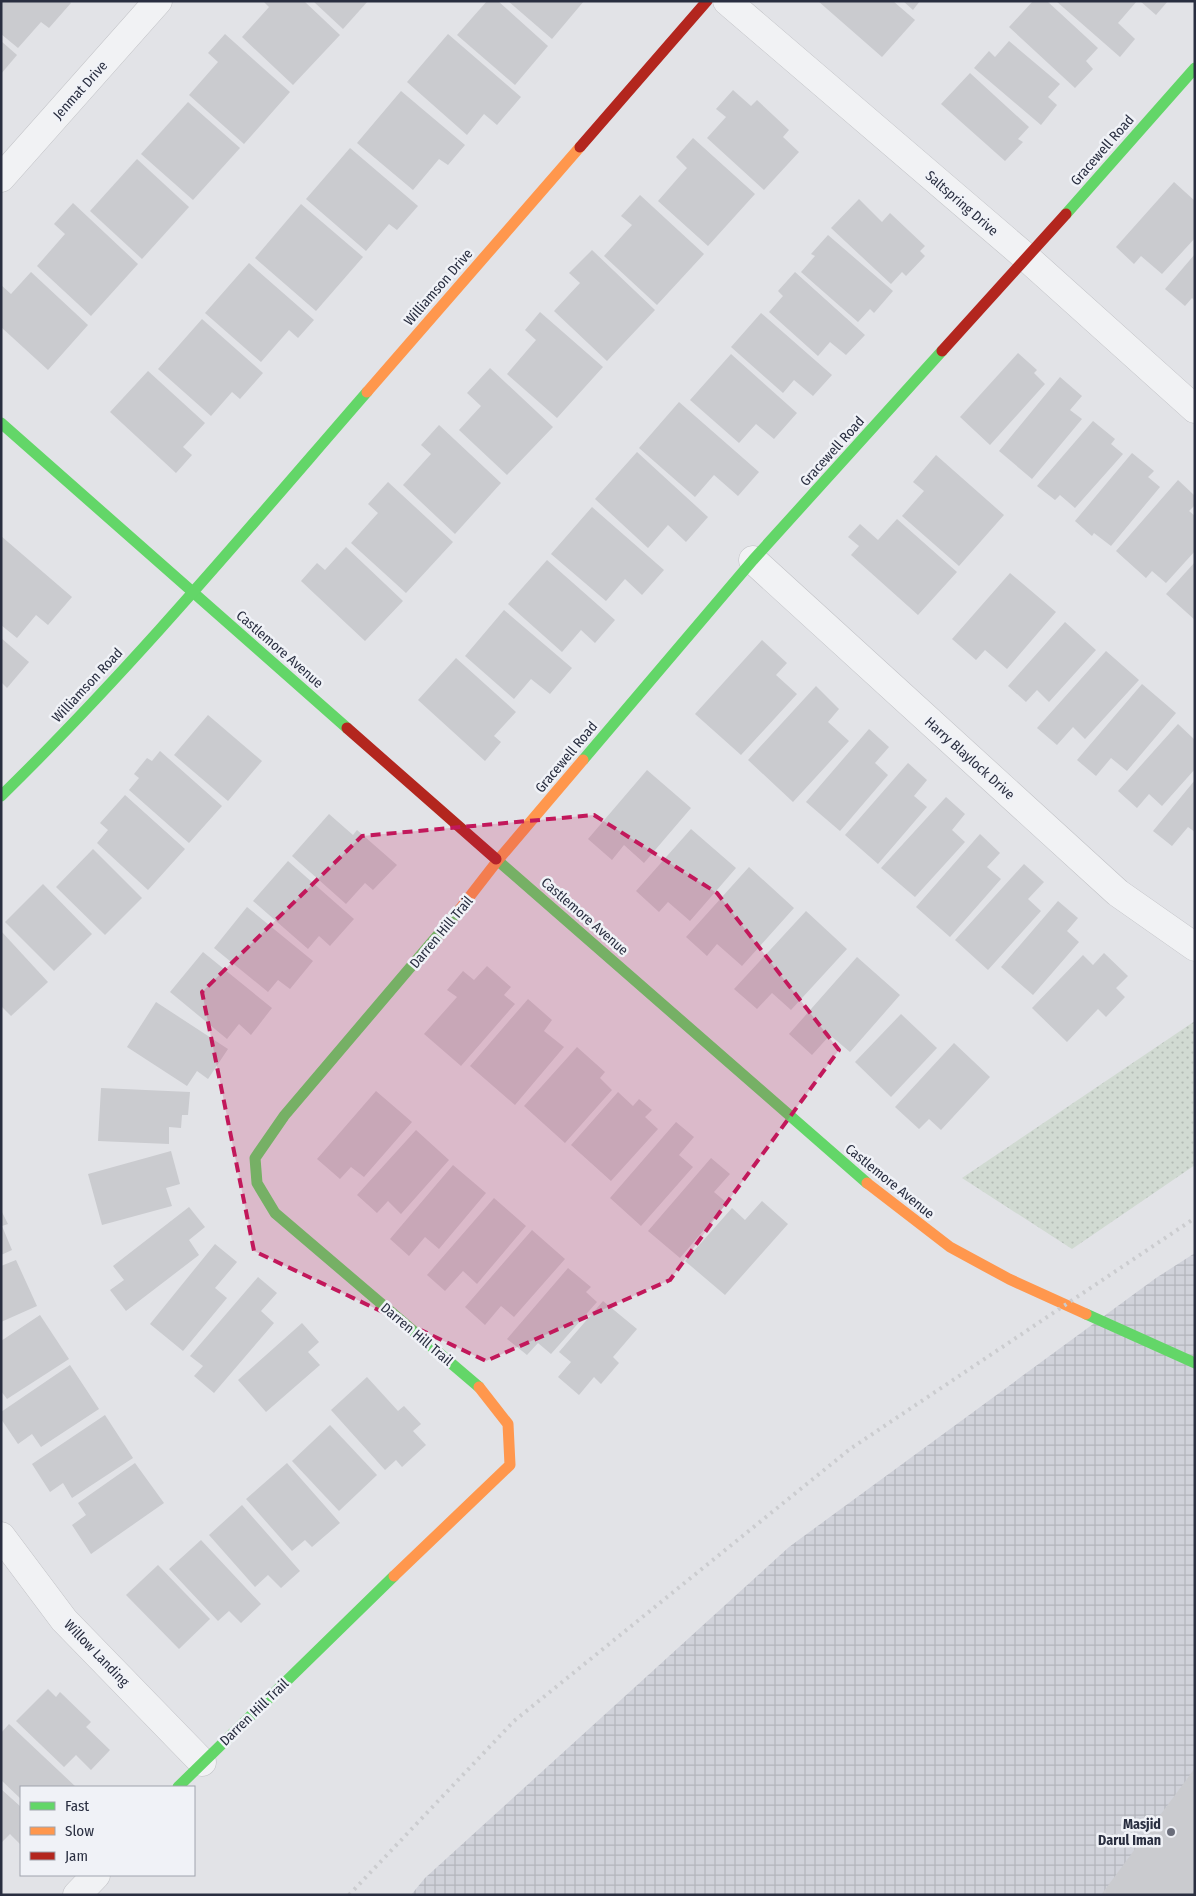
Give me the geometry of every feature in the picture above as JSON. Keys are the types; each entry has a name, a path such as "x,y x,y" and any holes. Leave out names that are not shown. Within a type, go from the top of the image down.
{"street":[{"name":"Jenmat Drive","path":"1,178 158,1"},
{"name":"Williamson Drive","path":"193,592 707,1"},
{"name":"Saltspring Drive","path":"726,1 1027,258 1195,409"},
{"name":"Gracewell Road","path":"498,860 753,560 1027,258 1195,68"},
{"name":"Castlemore Avenue","path":"1,423 815,1140 874,1189 950,1247 1009,1279 1195,1363"},
{"name":"Harry Blaylock Drive","path":"753,560 1118,893 1195,948"},
{"name":"Williamson Road","path":"1,796 42,756 193,592"},
{"name":"Darren Hill Trail","path":"179,1786 510,1465 508,1424 476,1384 275,1213 257,1183 255,1158 284,1116 451,921 498,860"},
{"name":"Willow Landing","path":"1,1536 64,1620 202,1762"},
{"path":"76,1895 95,1876"}],"highlighted area":[{"path":"594,815 717,893 839,1050 670,1280 486,1361 254,1251 202,992 362,836"}],"shaded area":[{"path":"1195,1021 1195,1165 1072,1249 962,1178"},
{"path":"1195,1253 1195,1895 411,1895 425,1878 789,1547 1156,1278"}],"building":[{"path":"1,1 69,1 71,3 49,28 41,22 18,48 1,34"},
{"path":"263,1 304,1 340,35 293,85 242,37 269,7"},
{"path":"313,1 368,1 343,29"},
{"path":"487,1 498,1 548,46 515,85 457,35"},
{"path":"508,1 584,1 552,39"},
{"path":"818,1 893,1 915,20 882,57"},
{"path":"903,1 920,1 913,10"},
{"path":"1033,1 1047,1 1098,48 1086,61 1093,69 1075,88 1009,27"},
{"path":"1056,1 1137,1 1118,23 1135,39 1120,57"},
{"path":"1140,1 1168,1 1156,15"},
{"path":"225,34 290,92 244,144 189,95 218,62 208,53"},
{"path":"448,34 521,97 497,125 484,114 467,135 407,82"},
{"path":"1,41 17,55 1,74"},
{"path":"1009,41 1060,84 1048,97 1057,105 1041,125 974,68 989,51 995,57"},
{"path":"970,73 1029,127 1018,139 1023,142 1005,161 941,104"},
{"path":"733,90 751,106 757,100 789,130 783,137 799,152 764,190 707,138 726,117 716,109"},
{"path":"401,91 465,145 448,165 439,159 413,190 357,143"},
{"path":"188,102 240,148 193,200 141,154"},
{"path":"693,138 755,194 708,246 658,201 687,168 676,157"},
{"path":"350,148 418,206 397,230 389,224 366,251 306,199"},
{"path":"137,159 189,207 142,259 90,211"},
{"path":"1174,182 1195,201 1195,238 1162,274 1141,256 1134,264 1116,247"},
{"path":"640,195 704,254 657,305 604,256 632,225 621,216"},
{"path":"859,199 882,222 890,213 925,246 920,251 925,256 906,276 902,272 891,284 831,228"},
{"path":"73,203 138,264 91,316 37,266 65,234 54,224"},
{"path":"301,204 363,257 316,311 255,258"},
{"path":"828,235 893,291 874,313 870,309 858,322 801,272 815,256 811,254"},
{"path":"592,250 655,310 607,361 554,311 580,283 569,273"},
{"path":"1195,254 1195,301 1192,298 1185,306 1165,289"},
{"path":"249,263 314,320 298,338 289,330 261,362 205,313"},
{"path":"31,272 88,325 48,370 1,327 1,285 11,294"},
{"path":"795,272 865,335 846,355 830,342 818,356 769,312 783,296 778,291"},
{"path":"540,312 603,367 557,418 507,374 536,340 525,330"},
{"path":"761,313 832,375 813,396 794,380 783,393 731,347"},
{"path":"202,319 263,373 240,399 232,392 211,416 158,369"},
{"path":"1018,353 1037,370 1034,373 1045,384 990,445 960,417"},
{"path":"731,354 797,413 774,439 756,424 739,443 690,400"},
{"path":"490,368 553,427 507,475 459,430 481,406 467,393"},
{"path":"148,371 205,423 183,447 192,455 176,473 110,412"},
{"path":"1060,377 1082,396 1070,410 1082,419 1032,479 999,451"},
{"path":"679,402 759,472 738,496 714,475 695,497 639,448"},
{"path":"1093,421 1115,439 1111,444 1123,454 1075,508 1060,495 1055,500 1037,486"},
{"path":"439,425 501,483 455,534 403,485 431,454 421,445"},
{"path":"637,452 708,517 686,542 668,525 648,548 595,499"},
{"path":"1132,453 1154,471 1148,477 1160,487 1111,546 1094,533 1092,536 1075,521"},
{"path":"936,455 1004,515 959,566 902,516 924,491 913,482"},
{"path":"1178,480 1195,496 1195,505 1189,511 1195,516 1195,551 1166,583 1152,571 1146,578 1116,551"},
{"path":"388,482 453,542 406,593 351,543 378,513 368,504"},
{"path":"592,507 664,570 642,595 625,579 606,601 551,554"},
{"path":"897,519 957,572 918,615 851,555 859,546 848,537 860,524 878,540"},
{"path":"1,536 72,597 48,625 36,615 17,638 1,625"},
{"path":"346,547 403,601 365,641 301,581 317,563 325,570"},
{"path":"547,560 615,620 595,643 581,630 562,652 508,604"},
{"path":"1195,562 1195,620 1166,594"},
{"path":"1010,573 1056,612 1007,669 985,650 976,660 952,639"},
{"path":"504,610 572,668 550,694 531,679 514,699 465,656"},
{"path":"1065,622 1096,650 1049,702 1037,690 1026,702 1008,686"},
{"path":"1,638 29,662 7,688 1,682"},
{"path":"762,640 787,663 776,675 797,694 741,755 695,714"},
{"path":"1106,651 1139,680 1085,739 1073,727 1057,745 1037,728"},
{"path":"456,658 516,712 494,736 501,742 485,761 418,700"},
{"path":"1142,684 1176,713 1127,771 1111,758 1096,776 1077,760"},
{"path":"816,686 839,709 828,722 849,741 793,802 748,760"},
{"path":"208,715 262,761 228,801 174,755"},
{"path":"1178,724 1195,740 1195,769 1162,806 1149,794 1137,808 1118,791"},
{"path":"869,729 889,747 875,763 888,775 840,831 806,802"},
{"path":"160,751 222,806 189,843 129,790 139,778 134,774 147,758 152,761"},
{"path":"908,763 927,780 914,796 927,807 878,864 845,835"},
{"path":"647,770 691,808 644,863 624,845 612,860 588,839"},
{"path":"1195,780 1195,832 1188,827 1172,846 1153,831"},
{"path":"125,795 185,849 148,890 97,843 108,830 100,823"},
{"path":"946,797 965,814 952,830 965,842 915,897 881,868"},
{"path":"329,814 353,835 357,830 397,865 373,890 365,883 346,904 292,856"},
{"path":"691,829 736,868 690,921 668,902 659,912 636,891"},
{"path":"980,834 1000,853 987,867 1001,879 950,937 916,907"},
{"path":"93,849 142,898 105,935 56,887"},
{"path":"288,861 354,919 330,946 319,936 308,949 253,901"},
{"path":"1024,864 1044,882 1028,899 1041,911 988,970 955,940"},
{"path":"749,867 794,908 742,966 717,944 707,956 686,937"},
{"path":"43,884 92,934 54,971 5,922"},
{"path":"1058,901 1078,918 1067,931 1079,942 1033,995 1001,967"},
{"path":"247,907 313,961 290,989 278,980 268,992 214,948"},
{"path":"806,911 847,949 791,1010 772,993 757,1009 734,989"},
{"path":"1,931 48,982 11,1016 1,1006"},
{"path":"203,952 272,1008 251,1035 239,1024 227,1039 170,992"},
{"path":"1104,953 1128,976 1116,988 1125,997 1106,1017 1098,1009 1067,1042 1032,1008 1083,955 1093,965"},
{"path":"857,957 900,995 850,1052 830,1035 812,1055 789,1034"},
{"path":"487,966 511,987 504,995 515,1004 461,1066 424,1034 457,997 447,990 463,971 474,980"},
{"path":"528,999 552,1020 544,1031 564,1047 515,1105 470,1066"},
{"path":"156,1002 228,1049 208,1079 197,1071 187,1086 127,1047"},
{"path":"901,1014 937,1048 891,1097 855,1062"},
{"path":"954,1043 990,1077 941,1130 929,1119 919,1129 895,1107"},
{"path":"577,1047 605,1072 600,1078 612,1090 565,1143 524,1106"},
{"path":"101,1088 190,1092 188,1115 182,1115 181,1128 169,1127 169,1144 98,1141"},
{"path":"376,1091 412,1122 364,1177 351,1167 340,1179 317,1159"},
{"path":"618,1092 633,1106 639,1099 652,1110 645,1117 658,1129 611,1181 571,1145"},
{"path":"676,1122 694,1137 679,1155 693,1167 641,1226 610,1198"},
{"path":"416,1130 449,1160 401,1214 388,1201 377,1213 357,1195"},
{"path":"171,1151 180,1184 166,1188 172,1206 102,1225 88,1174"},
{"path":"711,1158 730,1174 714,1192 727,1203 680,1258 648,1231"},
{"path":"453,1165 486,1193 439,1249 425,1237 409,1256 390,1239"},
{"path":"494,1198 526,1226 477,1284 463,1271 445,1291 427,1275"},
{"path":"762,1201 788,1224 725,1295 685,1261 732,1208 745,1220"},
{"path":"189,1207 205,1227 189,1240 199,1255 126,1311 110,1290 124,1280 113,1266"},
{"path":"1,1210 8,1224 2,1226 12,1250 1,1255"},
{"path":"532,1230 565,1259 514,1317 501,1306 485,1325 465,1307"},
{"path":"215,1244 237,1262 215,1288 227,1298 183,1351 150,1324"},
{"path":"16,1260 37,1306 1,1322 1,1266"},
{"path":"568,1268 591,1287 586,1292 597,1302 551,1354 538,1343 527,1355 507,1339"},
{"path":"258,1277 277,1293 261,1311 274,1323 214,1393 194,1376 203,1366 190,1356"},
{"path":"603,1301 637,1329 613,1357 619,1363 601,1384 594,1377 579,1395 558,1377 571,1362 559,1352"},
{"path":"40,1315 69,1359 7,1399 1,1391 1,1341"},
{"path":"302,1323 319,1342 308,1352 320,1365 266,1412 238,1380"},
{"path":"70,1365 99,1409 41,1447 32,1434 18,1444 1,1419 1,1412"},
{"path":"367,1377 398,1411 404,1406 421,1424 413,1431 426,1445 402,1467 396,1460 385,1470 331,1410"},
{"path":"105,1415 133,1458 72,1498 63,1483 50,1492 32,1464"},
{"path":"330,1425 377,1475 339,1511 292,1461"},
{"path":"135,1463 164,1503 91,1554 72,1525 86,1515 78,1503"},
{"path":"287,1463 340,1523 312,1547 305,1540 292,1551 246,1499"},
{"path":"242,1505 300,1571 281,1588 268,1575 255,1587 209,1535"},
{"path":"201,1540 261,1604 241,1623 229,1611 218,1621 169,1569"},
{"path":"158,1565 210,1619 179,1649 126,1595"},
{"path":"48,1689 56,1697 60,1692 91,1722 86,1727 110,1750 91,1770 76,1755 64,1767 16,1721"},
{"path":"9,1724 75,1786 20,1786 20,1798 1,1780 1,1733"},
{"name":"Masjid Darul Iman","path":"1195,1768 1195,1895 1101,1895"},
{"path":"1,1789 20,1806 20,1844 10,1834 1,1843"}],"railway":[{"path":"349,1895 514,1721 850,1449 1195,1218"}],"traffic: fast":[{"path":"1066,214 1195,68"},
{"path":"583,760 753,560 942,351"},
{"path":"1,796 143,648 367,392"},
{"path":"1,423 347,728"},
{"path":"496,859 867,1183"},
{"path":"460,909 284,1116 255,1158 257,1183 275,1213 479,1387"},
{"path":"1086,1314 1195,1363"},
{"path":"179,1786 394,1576"}],"traffic: slow":[{"path":"367,392 580,147"},
{"path":"460,909 498,860 583,760"},
{"path":"867,1183 950,1247 1009,1279 1086,1314"},
{"path":"394,1576 510,1465 508,1424 479,1387"}],"traffic: jam":[{"path":"580,147 707,1"},
{"path":"942,351 1066,214"},
{"path":"347,728 496,859"}],"place":[{"name":"Masjid Darul Iman","path":"1171,1832"}]}
